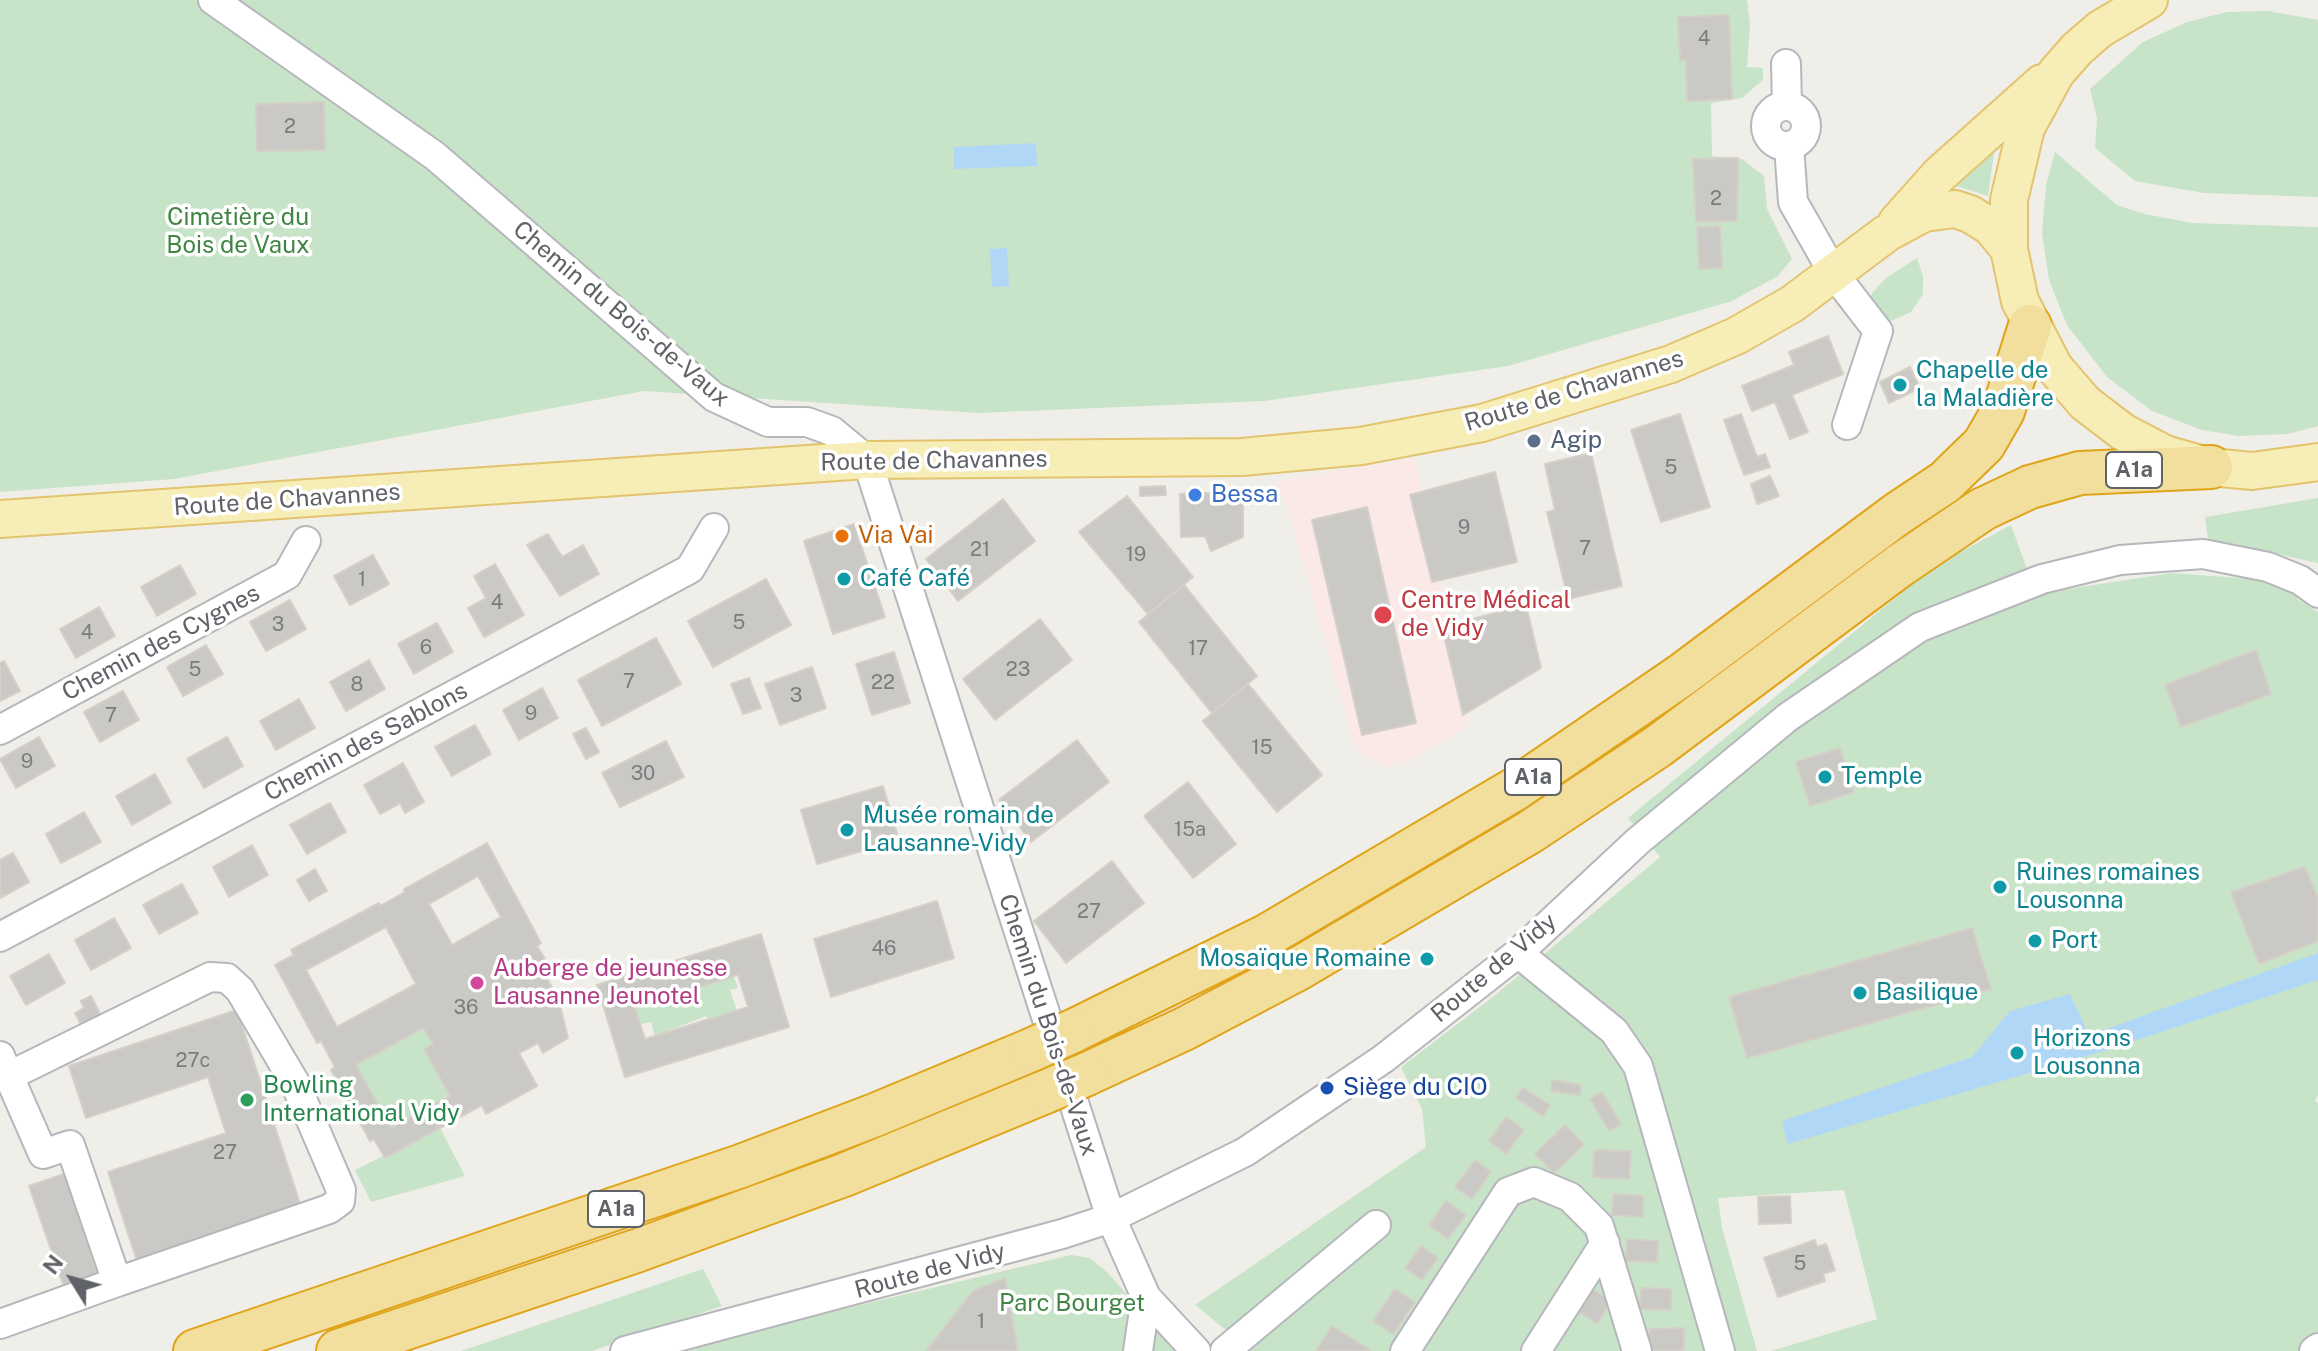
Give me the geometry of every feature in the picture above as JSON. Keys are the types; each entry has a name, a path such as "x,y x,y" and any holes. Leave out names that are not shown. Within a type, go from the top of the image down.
{"highway":[{"name":"A1a","path":"195,1351 741,1166 875,1115 1073,1031 1266,936 1515,789 1670,684 1897,514 1945,482 1978,452 1999,420 2012,390 2030,326"},
{"name":"A1a","path":"338,1351 636,1251 844,1175 1087,1074 1184,1029 1298,969 1465,873 1645,755 1937,539 2007,496 2080,473 2211,467"}],"main road":[{"path":"2149,0 2102,14 2056,73 2026,128 2009,200 2009,249 2016,288 2030,326 2054,367 2085,403 2123,432 2165,454 2211,467 2252,471 2318,462"},
{"name":"Route de Chavannes","path":"1887,233 1939,175 2056,73"},
{"name":"Route de Chavannes","path":"0,519 644,463 1242,457 1384,442 1482,423 1671,364 1736,336 1834,274 1887,233 1924,213 1955,209 1982,220 2009,249"}],"street":[{"name":"Chemin du Bois-de-Vaux","path":"213,0 435,156 714,397 768,422 807,422 832,431 867,460 1111,1218 1146,1297"},
{"path":"1786,64 1787,105 1769,114 1766,127 1776,144 1789,146 1793,202 1834,274 1878,331 1847,425"},
{"name":"Chemin des Sablons","path":"0,937 690,569 714,528"},
{"name":"Chemin des Cygnes","path":"0,730 287,575 306,541"},
{"name":"Route de Vidy","path":"625,1351 963,1263 1111,1218 1245,1152 1383,1059 1518,953 1638,841 1788,717 1920,627 2042,579 2120,560 2203,554 2268,567 2300,580 2318,593"},
{"path":"1518,953 1614,1031 1638,1066 1720,1351"},
{"path":"0,1324 329,1209 340,1201 341,1190 295,1083 240,990 227,978 210,977 5,1066 43,1154 70,1145 117,1282"},
{"path":"1405,1351 1508,1192 1534,1182 1570,1197 1599,1226 1637,1351"},
{"path":"1225,1351 1376,1225"},
{"path":"1536,1351 1605,1243"},
{"path":"1138,1351 1146,1297"},
{"path":"1146,1297 1196,1351"}],"shaded area":[{"name":"Centre Médical de Vidy","path":"1415,458 1470,724 1409,762 1386,767 1361,753 1353,741 1287,507 1276,481"}],"green space":[{"name":"Cimetière du Bois de Vaux","path":"0,0 1747,0 1750,24 1747,67 1763,68 1763,80 1742,98 1711,103 1712,156 1742,159 1764,176 1767,209 1792,259 1778,276 1732,301 1508,366 1264,401 978,413 644,391 174,479 0,492"},
{"path":"2268,11 2318,20 2318,197 2204,193 2135,181 2095,148 2097,118 2090,89 2143,42 2187,22 2227,12"},
{"path":"1995,146 1988,196 1947,183"},
{"path":"2055,152 2117,205 2145,214 2192,223 2318,227 2318,426 2288,434 2238,436 2202,430 2152,411 2107,377 2067,325 2049,280 2042,233 2046,185"},
{"path":"1917,258 1923,276 1923,294 1911,312 1887,323 1870,302 1872,293 1886,278"},
{"path":"2318,498 2318,563 2208,539 2205,517"},
{"path":"2011,525 2036,594 2172,573 2294,582 2297,599 2318,612 2318,1095 2315,1101 2318,1103 2318,1351 1771,1351 1877,1319 1844,1190 1718,1198 1722,1228 1757,1351 1252,1351 1195,1305 1426,1147 1422,1109 1401,1067 1493,997 1660,857 1628,818 1934,566"},
{"path":"734,977 738,988 730,990 737,1011 708,1020 706,1016 655,1036 651,1022 641,1024 635,1008"},
{"path":"423,1028 433,1044 424,1050 450,1096 391,1128 356,1065"},
{"path":"440,1128 465,1176 371,1202 355,1170"},
{"name":"Parc Bourget","path":"1071,1255 1090,1258 1106,1271 1178,1351 689,1351 734,1335"},
{"path":"703,1269 722,1306 592,1351 461,1351"}],"water":[{"path":"1036,143 1037,166 954,169 954,147"},
{"path":"1007,248 1009,286 992,287 990,249"},
{"path":"2318,953 2318,980 2107,1050 1788,1144 1782,1121 1972,1057 2010,1011 2070,994 2089,1035"}],"building":[{"path":"1729,15 1732,99 1687,101 1686,60 1680,61 1678,17"},
{"path":"324,102 325,150 257,151 256,104"},
{"path":"1738,158 1737,221 1696,222 1693,159"},
{"path":"1720,226 1722,268 1699,269 1697,227"},
{"path":"1828,336 1843,374 1792,395 1808,432 1790,439 1775,402 1752,411 1742,386 1794,365 1789,352"},
{"name":"Chapelle de la Maladière","path":"1910,367 1920,388 1889,403 1880,382"},
{"path":"1680,414 1710,507 1661,522 1631,430"},
{"path":"1741,414 1757,457 1765,454 1770,467 1744,475 1724,420"},
{"path":"1591,453 1622,586 1568,599 1547,512 1555,510 1545,464"},
{"path":"1495,472 1517,562 1432,582 1410,495"},
{"path":"1770,476 1779,496 1757,504 1751,484"},
{"path":"1165,486 1166,495 1140,496 1140,487"},
{"path":"1243,492 1243,537 1211,551 1205,536 1181,537 1180,494"},
{"path":"1127,496 1193,577 1148,614 1079,532"},
{"path":"1003,499 1035,541 958,601 926,559"},
{"path":"1367,507 1416,723 1362,735 1312,520"},
{"name":"Café Café","path":"854,524 885,617 833,634 804,541"},
{"path":"548,534 562,557 583,545 599,574 560,596 527,545"},
{"path":"373,555 389,584 350,605 334,576"},
{"path":"495,564 524,615 484,637 468,608 486,598 474,576"},
{"path":"180,565 196,594 157,616 141,587"},
{"path":"766,579 791,625 713,667 688,621"},
{"path":"1184,585 1257,676 1212,713 1139,622"},
{"path":"290,600 306,629 266,651 250,622"},
{"path":"1526,605 1541,668 1463,715 1442,627"},
{"path":"99,607 115,636 76,658 60,629"},
{"path":"1040,619 1072,660 995,720 963,679"},
{"path":"437,623 453,652 414,674 398,644"},
{"path":"656,638 681,684 602,726 578,680"},
{"path":"206,645 223,674 183,696 167,667"},
{"path":"2256,650 2271,694 2181,727 2165,685"},
{"path":"894,652 910,703 872,715 856,664"},
{"path":"369,660 385,689 346,711 330,682"},
{"path":"4,661 20,691 0,701 0,663"},
{"path":"812,667 826,708 780,725 765,684"},
{"path":"749,678 761,708 743,714 731,684"},
{"path":"1248,684 1322,775 1277,812 1203,721"},
{"path":"542,688 558,718 519,740 503,710"},
{"path":"123,691 139,720 100,742 84,712"},
{"path":"299,699 315,728 276,750 260,721"},
{"path":"475,725 491,754 452,776 435,747"},
{"path":"586,728 599,752 586,759 573,734"},
{"path":"39,737 55,766 16,788 0,759"},
{"path":"227,737 243,766 204,788 187,759"},
{"path":"1077,740 1109,782 1031,842 999,800"},
{"path":"666,741 684,777 620,807 602,773"},
{"name":"Temple","path":"1840,748 1854,792 1810,806 1796,762"},
{"path":"403,763 424,802 405,813 400,803 380,814 364,785"},
{"path":"155,774 171,803 132,825 116,796"},
{"path":"1188,782 1236,844 1193,878 1144,816"},
{"path":"883,786 899,840 817,864 801,810"},
{"path":"330,803 346,832 307,854 290,825"},
{"path":"84,812 101,842 61,863 46,834"},
{"path":"487,843 541,943 537,946 552,970 544,974 558,997 568,1038 543,1053 538,1043 519,1053 537,1086 486,1114 482,1105 385,1158 374,1139 370,1141 331,1070 335,1067 321,1041 317,1043 275,965 294,955 291,950 379,903 380,906 405,892 404,889","holes":["478,876 501,917 452,945 429,904","386,927 416,984 337,1027 306,970","423,1028 433,1044 424,1049 450,1096 391,1128 356,1065"]},
{"path":"252,845 268,875 229,897 213,867"},
{"path":"13,853 29,882 0,898 0,860"},
{"path":"1112,861 1144,903 1066,963 1034,921"},
{"path":"2305,867 2318,898 2318,941 2259,964 2231,892"},
{"path":"315,869 327,891 309,901 297,880"},
{"path":"182,884 198,913 159,934 143,905"},
{"path":"937,901 954,958 831,997 814,939"},
{"path":"114,918 131,948 91,970 75,940"},
{"name":"Basilique","path":"1972,928 1991,989 1747,1058 1729,997"},
{"path":"761,934 789,1027 625,1077 597,985","holes":["738,975 748,1007 645,1039 635,1008"]},
{"path":"49,954 65,983 26,1005 10,976"},
{"path":"91,996 102,1018 83,1028 75,1013 84,1008 81,1001"},
{"path":"237,1010 302,1210 138,1264 108,1172 226,1133 208,1077 86,1118 69,1066"},
{"path":"1552,1080 1581,1085 1580,1095 1551,1091"},
{"path":"1523,1088 1550,1105 1543,1116 1516,1098"},
{"path":"1602,1092 1621,1124 1609,1131 1590,1099"},
{"path":"1506,1117 1524,1130 1506,1154 1489,1141"},
{"path":"1565,1125 1584,1145 1554,1173 1535,1154"},
{"path":"1594,1150 1631,1151 1629,1179 1593,1177"},
{"path":"1475,1160 1491,1172 1472,1199 1455,1187"},
{"path":"64,1174 99,1278 65,1290 29,1186"},
{"path":"1613,1194 1643,1196 1643,1217 1612,1215"},
{"path":"1790,1196 1791,1223 1759,1224 1758,1197"},
{"path":"1446,1201 1466,1215 1448,1239 1429,1225"},
{"path":"1627,1239 1658,1241 1657,1262 1626,1261"},
{"path":"1815,1240 1817,1247 1826,1244 1835,1270 1823,1274 1825,1281 1778,1297 1764,1258"},
{"path":"1421,1246 1438,1258 1422,1280 1405,1268"},
{"path":"1005,1278 1018,1351 926,1351 973,1291"},
{"path":"1589,1287 1611,1301 1597,1324 1575,1309"},
{"path":"1641,1288 1671,1289 1671,1310 1640,1309"},
{"path":"1395,1289 1415,1302 1393,1334 1373,1321"},
{"path":"1332,1326 1370,1350 1370,1351 1316,1351"},
{"path":"1684,1328 1684,1351 1650,1351 1649,1329"}],"place":[{"name":"Chapelle de la Maladière","path":"1900,385"},
{"name":"Agip","path":"1534,441"},
{"name":"Bessa","path":"1195,495"},
{"name":"Via Vai","path":"842,536"},
{"name":"Café Café","path":"844,579"},
{"name":"Centre Médical de Vidy","path":"1383,615"},
{"name":"Temple","path":"1825,777"},
{"name":"Musée romain de Lausanne-Vidy","path":"847,830"},
{"name":"Ruines romaines Lousonna","path":"2000,887"},
{"name":"Port","path":"2035,941"},
{"name":"Mosaïque Romaine","path":"1427,959"},
{"name":"Auberge de jeunesse Lausanne Jeunotel","path":"477,983"},
{"name":"Basilique","path":"1860,993"},
{"name":"Horizons Lousonna","path":"2017,1053"},
{"name":"Siège du CIO","path":"1327,1088"},
{"name":"Bowling International Vidy","path":"247,1100"}]}
